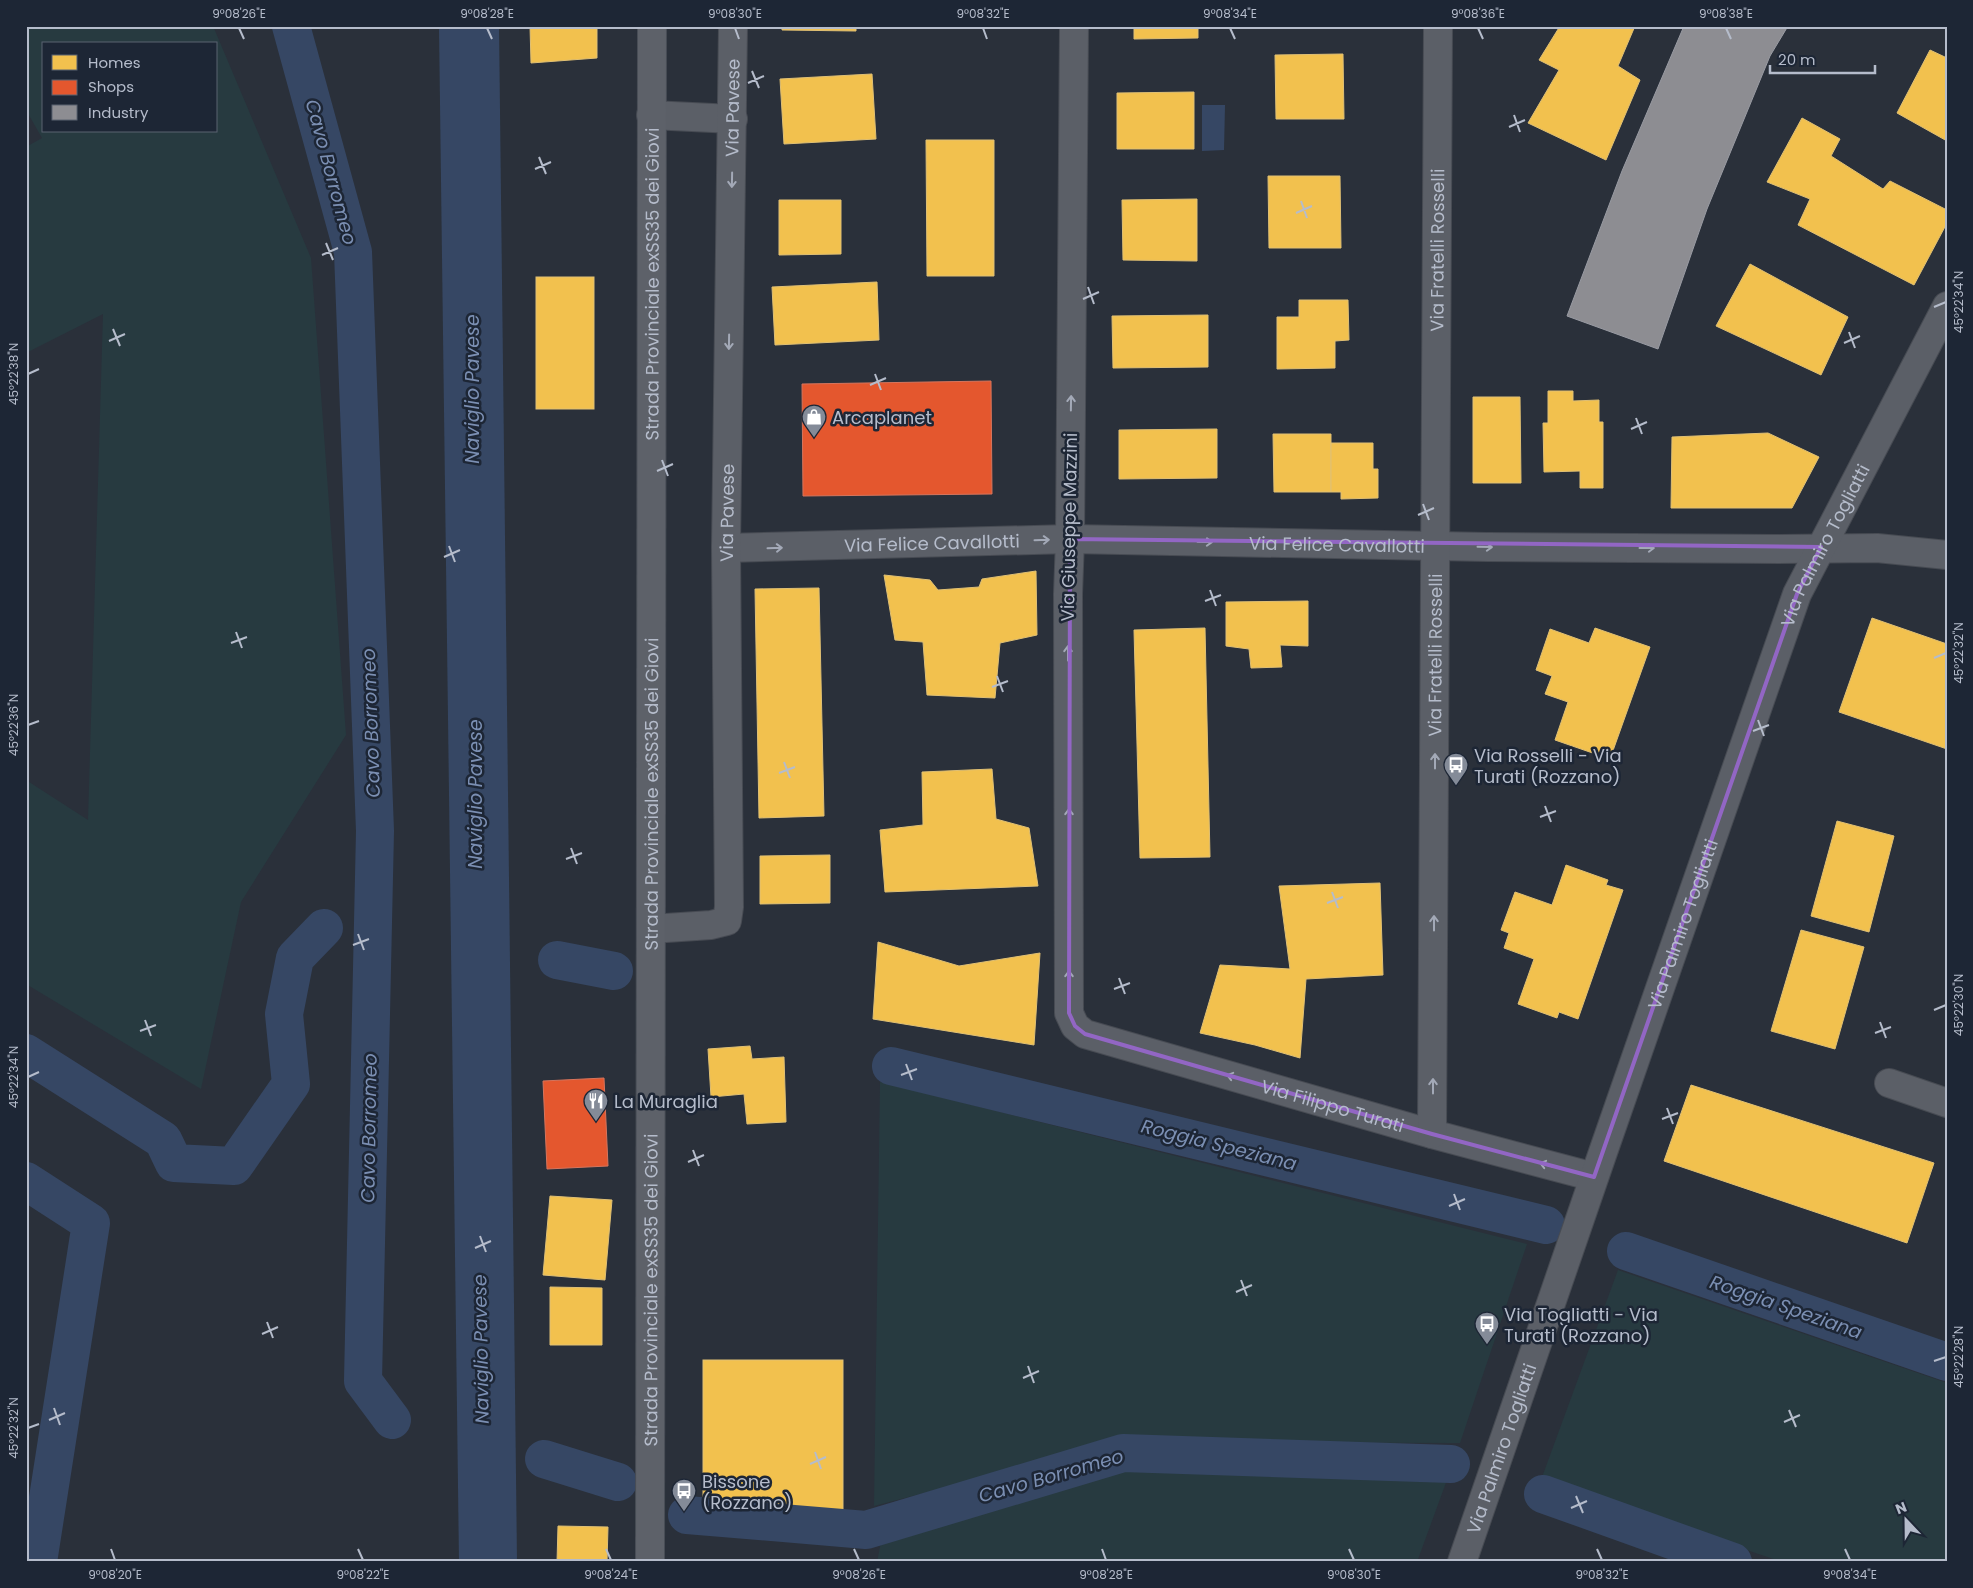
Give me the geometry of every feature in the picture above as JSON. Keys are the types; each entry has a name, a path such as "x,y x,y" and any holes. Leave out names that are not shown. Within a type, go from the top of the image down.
{"main road":[{"name":"Strada Provinciale exSS35 dei Giovi","path":"650,1562 652,26"}],"street":[{"name":"Via Pavese","path":"651,929 711,925 727,921 729,897 726,548 733,26"},
{"name":"Via Giuseppe Mazzini","path":"1074,26 1068,594 1069,1013 1074,1026"},
{"name":"Via Fratelli Rosselli","path":"1432,1134 1438,26"},
{"path":"651,115 733,119"},
{"name":"Via Palmiro Togliatti","path":"1462,1562 1535,1344 1582,1215 1797,594 1947,306"},
{"name":"Via Felice Cavallotti","path":"726,548 1070,539 1436,546 1877,548 1947,555"},
{"name":"Via Filippo Turati","path":"1074,1026 1085,1034 1432,1134 1594,1177"},
{"path":"1889,1083 1947,1103"}],"highlighted area":[{"path":"1070,539 1821,547 1797,594 1594,1177 1432,1134 1085,1034 1075,1026 1069,1013"}],"shaded area":[{"path":"26,26 213,26 311,258 346,735 241,902 201,1089 26,984 26,780 88,820 103,314 26,353 26,147 42,138 26,110"},
{"path":"880,1082 1527,1244 1460,1443 1121,1442 874,1506"},
{"path":"1618,1270 1947,1383 1947,1562 1782,1562 1541,1480"},
{"path":"1130,1468 1448,1477 1417,1562 877,1562 882,1537"}],"water":[{"name":"Naviglio Pavese","path":"439,26 499,26 517,1562 459,1562"},
{"path":"1202,105 1225,105 1224,150 1202,151"}],"building: Homes":[{"path":"530,26 597,26 597,58 531,63"},
{"path":"782,26 856,26 856,31 782,30"},
{"path":"1134,26 1198,26 1198,38 1134,39"},
{"path":"1560,26 1635,26 1618,66 1640,80 1606,160 1528,123 1559,70 1539,60"},
{"path":"1930,50 1947,58 1947,141 1897,113"},
{"path":"1343,54 1344,119 1276,119 1275,55"},
{"path":"872,74 876,139 784,144 780,79"},
{"path":"1194,92 1194,149 1117,149 1117,93"},
{"path":"1802,118 1840,139 1831,156 1883,189 1890,181 1947,210 1947,223 1914,285 1798,225 1810,199 1767,182"},
{"path":"926,140 994,140 994,276 927,276"},
{"path":"1268,176 1340,176 1341,248 1269,248"},
{"path":"1197,199 1197,261 1123,260 1122,200"},
{"path":"779,200 841,200 841,254 779,255"},
{"path":"1750,264 1848,317 1821,375 1716,326"},
{"path":"536,277 594,277 594,409 536,409"},
{"path":"877,282 879,340 775,345 772,287"},
{"path":"1299,300 1348,300 1349,340 1335,341 1335,368 1277,369 1277,317 1299,317"},
{"path":"1208,315 1208,367 1113,368 1112,316"},
{"path":"1548,391 1573,391 1573,401 1599,400 1599,422 1603,422 1603,488 1580,488 1580,471 1544,472 1543,423 1548,423"},
{"path":"1473,397 1520,397 1521,483 1473,483"},
{"path":"1217,429 1217,478 1119,479 1119,430"},
{"path":"1768,433 1819,457 1792,508 1671,508 1672,437"},
{"path":"1273,434 1331,434 1331,492 1274,492"},
{"path":"1331,443 1373,443 1373,469 1378,469 1378,498 1341,499 1341,492 1331,492"},
{"path":"1036,571 1037,635 1000,643 995,698 927,695 923,642 895,640 884,575 930,580 938,590 979,587 982,579"},
{"path":"819,588 824,816 759,818 755,589"},
{"path":"1308,601 1308,646 1280,645 1282,667 1251,668 1249,649 1226,646 1226,602"},
{"path":"1872,618 1947,644 1947,749 1839,712"},
{"path":"1205,628 1210,857 1140,858 1134,630"},
{"path":"1595,628 1650,647 1610,759 1555,740 1568,702 1545,694 1552,676 1536,670 1550,629 1589,643"},
{"path":"992,769 996,819 1029,828 1038,886 885,892 880,830 923,825 922,772"},
{"path":"1837,821 1894,836 1869,932 1811,916"},
{"path":"830,855 830,903 760,904 760,856"},
{"path":"1566,865 1608,880 1606,885 1623,890 1578,1019 1559,1012 1557,1018 1518,1004 1534,959 1504,948 1509,933 1501,930 1515,892 1552,905"},
{"path":"1380,883 1383,975 1306,979 1300,1058 1255,1045 1200,1033 1220,965 1290,969 1279,886"},
{"path":"1801,930 1864,947 1835,1049 1771,1031"},
{"path":"878,942 959,966 1040,953 1034,1045 873,1019"},
{"path":"750,1046 752,1059 784,1057 786,1122 747,1124 744,1094 711,1097 708,1049"},
{"path":"1691,1085 1934,1163 1907,1243 1664,1161"},
{"path":"550,1196 612,1200 605,1280 543,1275"},
{"path":"550,1287 602,1288 602,1345 550,1345"},
{"path":"703,1360 843,1360 843,1512 703,1512"},
{"path":"558,1526 608,1527 607,1562 557,1562"}],"building: Shops":[{"path":"991,381 992,494 803,496 802,384"},
{"path":"604,1078 608,1166 547,1169 543,1081"}],"building: Industry":[{"path":"1684,26 1788,26 1770,56 1707,209 1658,349 1567,316 1622,171"}],"waterway":[{"name":"Cavo Borromeo","path":"291,26 353,252 375,831 363,1381 392,1420"},
{"path":"26,1053 163,1140 174,1163 234,1166 291,1084 284,1014 295,958 324,928"},
{"name":"Roggia Speziana","path":"557,960 614,971"},
{"name":"Roggia Speziana","path":"891,1066 1546,1225"},
{"path":"26,1181 91,1223 38,1562"},
{"name":"Roggia Speziana","path":"1626,1251 1947,1362"},
{"name":"Cavo Borromeo","path":"687,1515 866,1530 1123,1453 1451,1464"},
{"name":"Cavo Borromeo","path":"544,1459 618,1482"},
{"name":"Cavo Borromeo","path":"1543,1494 1733,1562"}],"place":[{"name":"Arcaplanet","path":"814,438"},
{"name":"Via Rosselli - Via Turati (Rozzano)","path":"1456,786"},
{"name":"La Muraglia","path":"596,1122"},
{"name":"Via Togliatti - Via Turati (Rozzano)","path":"1487,1345"},
{"name":"Bissone (Rozzano)","path":"684,1512"}]}
